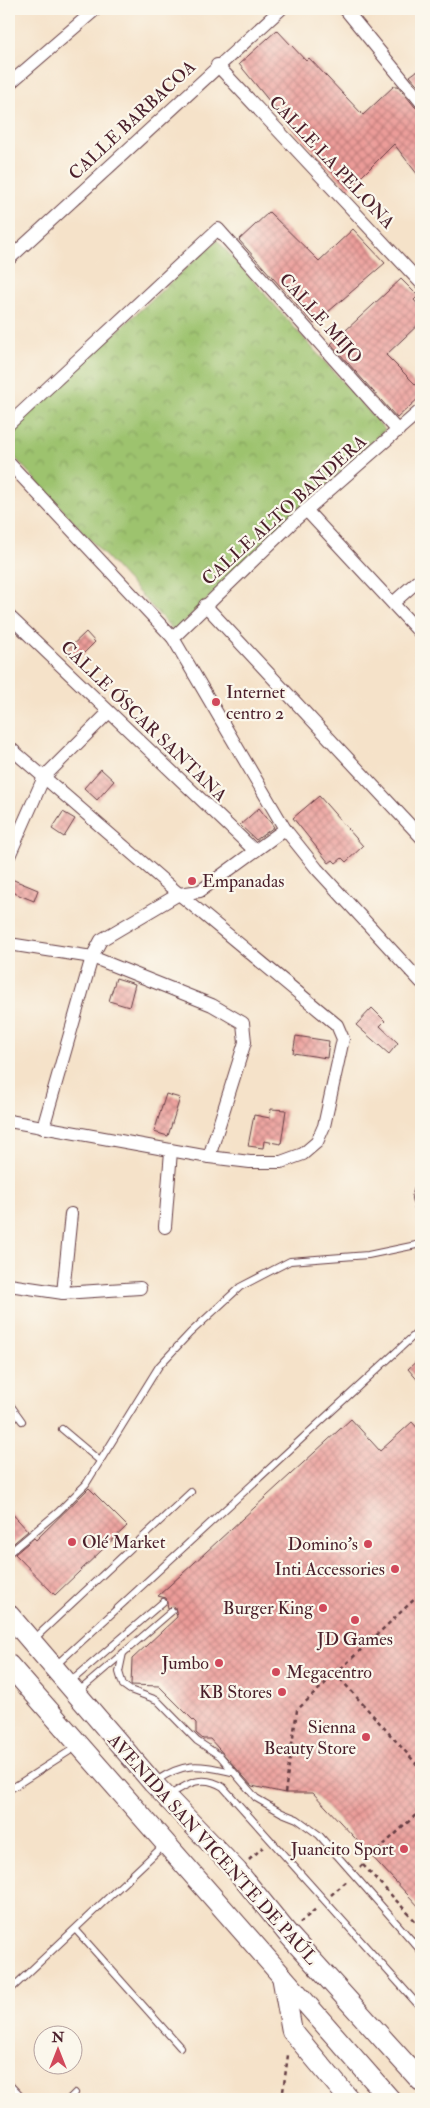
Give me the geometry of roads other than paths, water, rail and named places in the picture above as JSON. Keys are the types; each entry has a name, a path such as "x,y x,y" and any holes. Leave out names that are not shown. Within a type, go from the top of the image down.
{"main road":[{"name":"AVENIDA SAN VICENTE DE PAÚL","path":"9,1615 71,1690 153,1783 236,1871 288,1934 419,2077"},
{"name":"AVENIDA SAN VICENTE DE PAÚL","path":"9,1665 390,2099"},
{"path":"282,1976 292,2031 349,2099"}],"street":[{"path":"9,84 96,9"},
{"name":"CALLE BARBACOA","path":"9,258 217,65 281,9"},
{"path":"345,9 421,102"},
{"name":"CALLE LA PELONA","path":"217,65 421,283"},
{"name":"CALLE MIJO","path":"9,424 218,229 398,431"},
{"name":"CALLE ALTO BANDERA","path":"173,638 205,605 306,510 421,410"},
{"path":"9,463 173,638 285,829 317,869 421,982"},
{"path":"306,510 421,634"},
{"path":"393,603 421,578"},
{"path":"205,605 421,837"},
{"name":"CALLE ÓSCAR SANTANA","path":"9,616 255,851"},
{"path":"9,856 44,777 109,712"},
{"path":"9,747 179,894 337,1025 342,1031 343,1038 324,1126 317,1142 303,1154 280,1162 250,1162 171,1152 9,1121"},
{"path":"42,1128 92,957 101,940 179,894 200,891 285,829"},
{"path":"9,944 92,957 212,1005 243,1023 245,1042 209,1157"},
{"path":"165,1227 171,1152"},
{"path":"63,1293 71,1214"},
{"path":"9,1285 63,1293 140,1288"}],"lane":[{"path":"421,1178 415,1198 421,1218"},
{"path":"9,1553 58,1512 86,1484 159,1366 190,1333 240,1287 290,1261 368,1255 421,1244"},
{"path":"53,1668 421,1329"},
{"path":"9,1403 22,1421"},
{"path":"62,1429 100,1461"},
{"path":"31,1642 191,1492"},
{"path":"71,1690 163,1602"},
{"path":"71,1690 123,1653 172,1611"},
{"path":"123,1653 119,1672 124,1685 130,1690 158,1700 197,1741 220,1756 256,1798 314,1830 421,1951"},
{"path":"9,1790 79,1745"},
{"path":"153,1783 172,1770 185,1767 204,1766 232,1772"},
{"path":"167,1798 195,1781 215,1782 223,1787 421,2008"},
{"path":"9,1991 166,1844"},
{"path":"76,1930 180,2047"},
{"path":"9,2084 24,2099"},
{"path":"69,2099 75,2093"}],"place":[{"name":"Internet centro 2","path":"216,702"},
{"name":"Empanadas","path":"192,881"},
{"name":"Olé Market","path":"72,1542"},
{"name":"Domino's","path":"368,1544"},
{"name":"Inti Accessories","path":"395,1569"},
{"name":"Burger King","path":"323,1608"},
{"name":"JD Games","path":"355,1620"},
{"name":"Jumbo","path":"219,1663"},
{"name":"Megacentro","path":"276,1672"},
{"name":"KB Stores","path":"282,1692"},
{"name":"Sienna Beauty Store","path":"366,1737"},
{"name":"Juancito Sport","path":"404,1849"}]}
